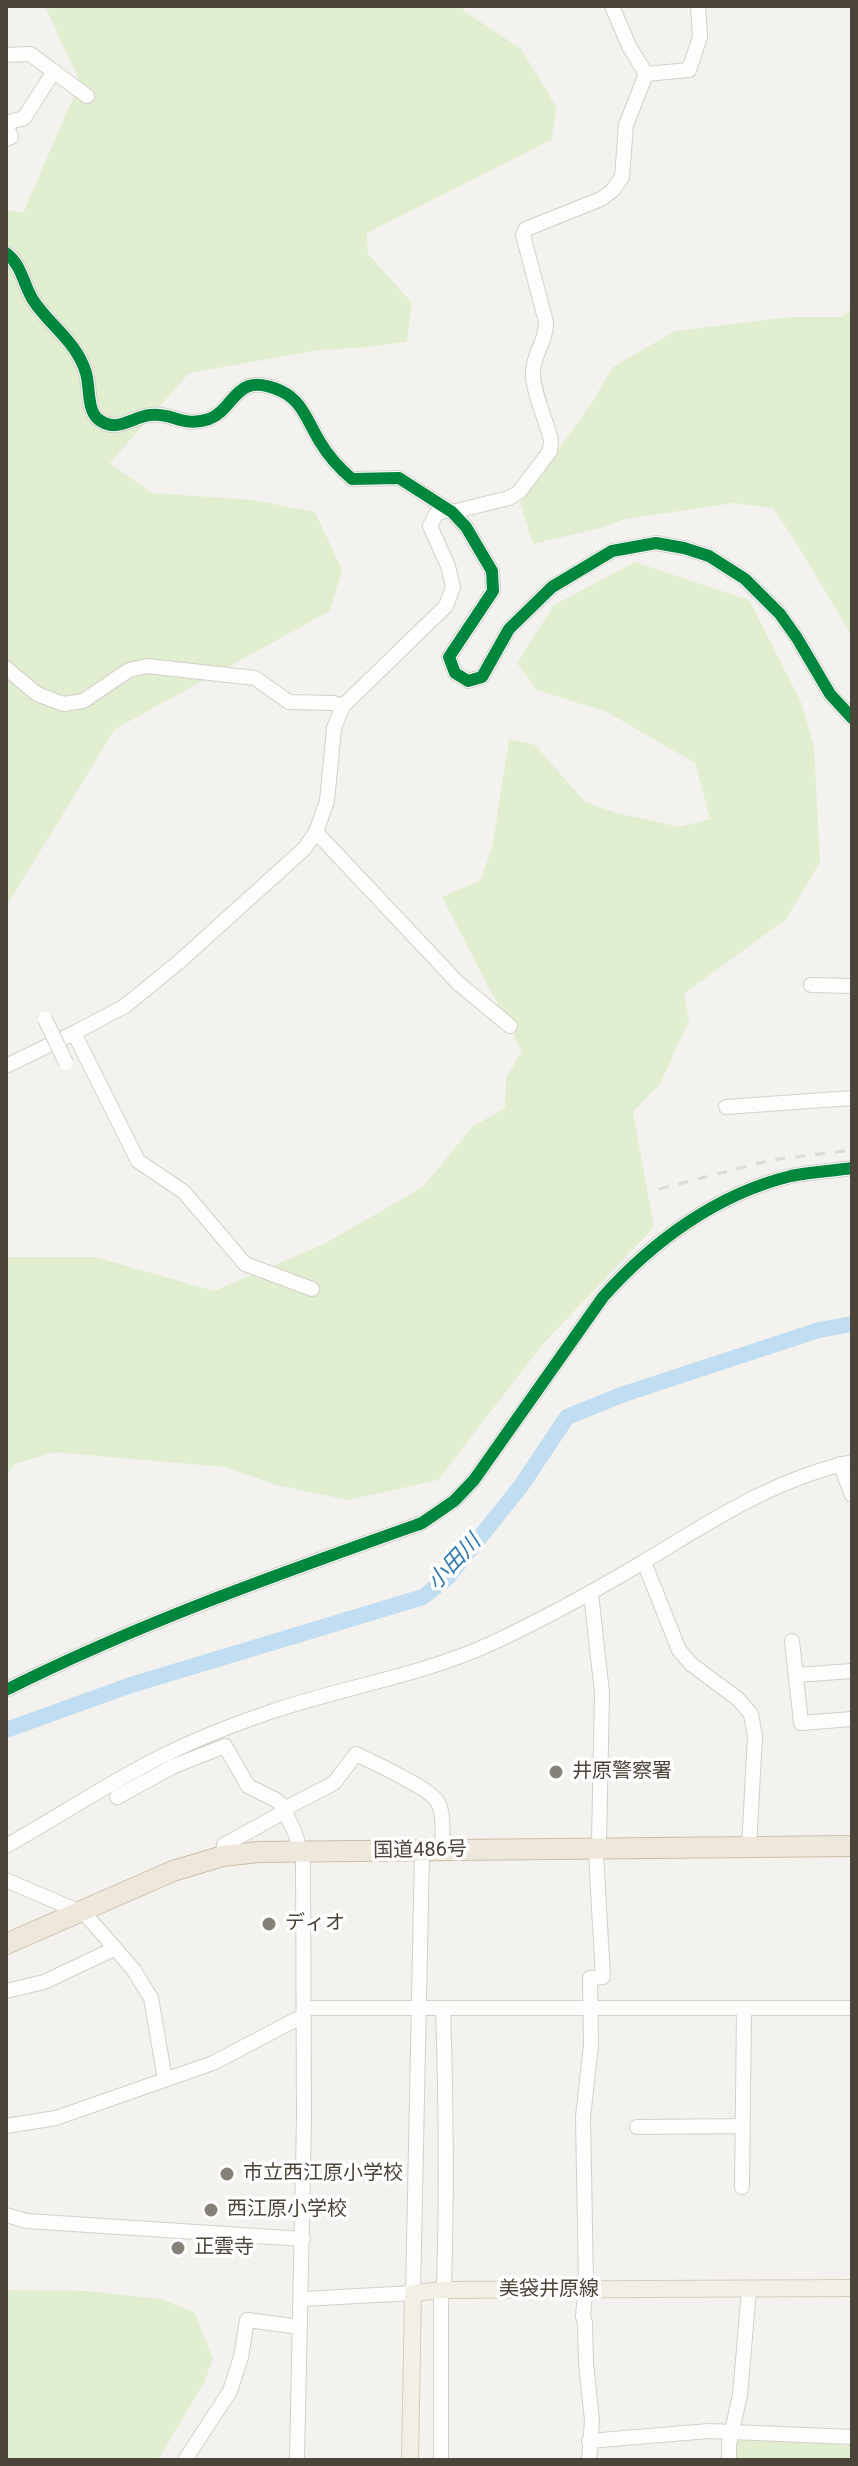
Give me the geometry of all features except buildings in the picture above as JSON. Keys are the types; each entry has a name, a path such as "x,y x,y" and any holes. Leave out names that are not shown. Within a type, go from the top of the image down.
{"highway":[{"name":"国道486号","path":"6,1944 173,1871 223,1856 300,1851 852,1846"}],"main road":[{"name":"美袋井原線","path":"413,2293 443,2290 852,2288"},
{"path":"410,2460 413,2293"}],"street":[{"path":"612,6 629,46 646,74"},
{"path":"646,74 689,70 700,37 698,6"},
{"path":"6,55 30,54 87,96"},
{"path":"6,139 11,137 6,123 24,118 54,71"},
{"path":"430,526 436,514 509,498 519,492 550,451 551,440 532,376 534,360 546,336 546,322 523,235 526,229 601,199 613,190 622,177 626,125 646,74"},
{"path":"6,253 16,262 33,299 65,335 83,363 92,408 96,418 106,424 119,425 145,415 159,414 187,423 197,422 218,414 235,393 248,386 279,390 301,406 321,443 338,467 352,479 399,478 449,511 466,527 492,571 493,591 449,657 455,673 468,681 482,677 509,629 552,587 612,551 656,543 709,556 745,579 780,614 830,694 852,718"},
{"path":"6,1066 125,1006 180,961 304,849 316,832 327,801 334,728 343,706 446,606 453,587 448,566 430,526 428,498"},
{"path":"6,668 37,694 63,704 83,701 129,670 147,666 255,678 289,702 343,706"},
{"path":"316,832 458,983 510,1026"},
{"path":"811,985 852,986"},
{"path":"45,1019 66,1063"},
{"path":"74,1033 138,1161 184,1192 245,1264 312,1289"},
{"path":"726,1107 852,1098"},
{"path":"6,1690 67,1659 195,1606 422,1523 454,1501 474,1480 603,1297 627,1269 701,1213 745,1191 792,1176 852,1168"},
{"path":"6,1846 115,1781 197,1740 273,1711 450,1661 516,1632 591,1593 699,1526 783,1484 846,1463 852,1495"},
{"path":"644,1562 671,1632 685,1658 738,1699 751,1714 755,1736 749,1847"},
{"path":"589,2460 592,2420 583,2316 583,2117 591,2045 590,1978 603,1977 596,1854 599,1842 602,1693 591,1593"},
{"path":"792,1641 801,1723 852,1719"},
{"path":"796,1675 852,1671"},
{"path":"117,1797 174,1766 224,1744 243,1722"},
{"path":"197,1740 224,1744"},
{"path":"224,1744 248,1786 276,1800 285,1810 303,1859 303,2239 297,2460"},
{"path":"223,1856 224,1845 334,1783 356,1754 423,1789 437,1799 440,1810 432,1851 420,2008 413,2293 302,2299"},
{"path":"115,1781 144,1783"},
{"path":"6,1880 85,1914 133,1969 151,1998 165,2079"},
{"path":"6,1991 44,1982 114,1949"},
{"path":"6,2126 56,2118 213,2063 304,2013 420,2008 852,2008"},
{"path":"441,2460 447,2134 443,2008"},
{"path":"742,2187 744,2009"},
{"path":"637,2127 743,2126"},
{"path":"6,2215 27,2221 303,2239"},
{"path":"729,2460 729,2444 740,2395 749,2290"},
{"path":"185,2460 230,2391 241,2357 247,2320 300,2327"},
{"path":"589,2441 732,2431 852,2437"}],"green space":[{"path":"45,6 462,6 463,10 521,49 557,108 551,140 367,233 368,254 412,303 407,342 319,350 189,373 110,463 152,493 253,500 315,512 342,570 330,611 115,729 6,907 6,210 23,213 80,82"},
{"path":"852,309 852,636 773,508 734,503 625,519 533,544 520,502 589,407 613,367 675,331 790,317 841,317"},
{"path":"635,562 749,600 801,702 814,747 820,862 786,919 684,994 689,1020 660,1084 633,1112 654,1227 542,1345 438,1480 348,1500 276,1485 225,1467 54,1452 15,1464 6,1476 6,1257 95,1257 214,1291 324,1244 423,1187 472,1127 505,1108 506,1078 522,1051 442,897 481,880 493,843 509,739 535,745 585,802 617,813 679,827 710,819 695,763 607,712 537,690 517,663 554,605"},
{"path":"6,2290 87,2291 161,2299 194,2312 213,2358 204,2383 158,2460 6,2460"},
{"path":"738,2439 838,2441 840,2446 847,2446 852,2439 852,2460 733,2460"}],"waterway":[{"name":"小田川","path":"6,1730 131,1685 423,1597 448,1577 521,1486 567,1417 624,1394 819,1330 852,1324"}],"railway":[{"path":"659,1189 771,1160 852,1150"}],"cycle path":[{"path":"6,253 19,269 33,300 82,362 92,410 98,419 111,425 158,415 200,421 218,414 245,388 266,386 281,391 295,401 327,453 352,479 399,478 452,512 466,527 492,571 493,591 449,657 455,673 468,681 482,677 509,629 552,587 612,551 656,543 709,556 745,579 780,614 830,694 852,718"},
{"path":"6,1690 159,1621 422,1523 454,1501 474,1480 603,1297 643,1257 688,1222 737,1195 791,1176 852,1168"}],"place":[{"name":"井原警察署","path":"556,1772"},
{"name":"ディオ","path":"269,1924"},
{"name":"市立西江原小学校","path":"227,2174"},
{"name":"西江原小学校","path":"211,2210"},
{"name":"正雲寺","path":"178,2248"}]}
